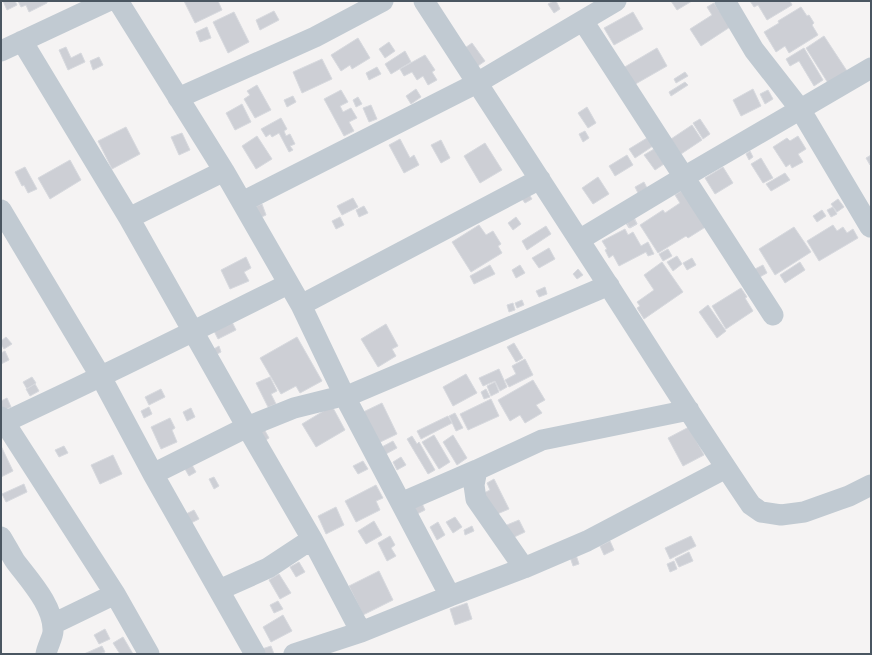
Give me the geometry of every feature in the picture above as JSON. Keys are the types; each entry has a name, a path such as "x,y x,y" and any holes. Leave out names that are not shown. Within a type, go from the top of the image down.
{"street":[{"path":"1,51 22,41 68,9 108,1"},
{"path":"118,1 224,171 301,306 345,397 450,596"},
{"path":"178,98 315,37 383,1"},
{"path":"424,1 751,505 761,512 781,515 804,512 848,496 871,485"},
{"path":"242,202 476,83 616,1"},
{"path":"725,1 754,50 800,110 870,227"},
{"path":"583,21 773,315"},
{"path":"22,41 129,218 312,539 360,632"},
{"path":"579,240 871,68"},
{"path":"129,218 224,171"},
{"path":"301,306 540,179"},
{"path":"1,210 101,377 153,474 255,654"},
{"path":"149,654 115,594 2,421 101,377 288,284"},
{"path":"153,474 247,427 294,408 338,397 345,397 609,285"},
{"path":"401,503 542,440 689,410"},
{"path":"294,654 360,632 524,568 587,541 726,468"},
{"path":"476,470 474,485 476,499 524,568"},
{"path":"1,537 15,561 42,598 48,610 54,632 46,654"},
{"path":"219,590 268,568 312,539"},
{"path":"53,624 115,594"}],"building":[{"path":"3,1 15,1 17,5 7,10"},
{"path":"18,1 47,1 47,3 29,12 26,5 21,7"},
{"path":"184,1 218,1 222,10 195,23"},
{"path":"556,1 560,9 554,13 548,4"},
{"path":"671,1 692,1 677,10"},
{"path":"750,1 790,1 792,5 767,20 758,5 754,7"},
{"path":"714,3 730,27 701,46 690,29 712,15 707,7"},
{"path":"801,7 814,23 812,25 818,35 789,53 785,46 776,52 764,32 779,23 778,21"},
{"path":"274,11 279,20 260,30 256,20"},
{"path":"234,12 249,42 228,53 213,22"},
{"path":"633,12 643,29 614,45 604,28"},
{"path":"207,27 211,38 200,42 196,32"},
{"path":"824,36 847,71 828,83 806,48"},
{"path":"358,38 370,58 352,69 350,65 341,71 331,55"},
{"path":"389,42 395,51 385,58 379,49"},
{"path":"472,43 485,61 475,68 462,50"},
{"path":"66,47 71,58 81,53 85,62 68,70 59,50"},
{"path":"657,48 667,66 632,86 623,68"},
{"path":"804,48 823,80 814,86 799,61 790,66 786,59"},
{"path":"405,51 411,62 391,74 385,64"},
{"path":"425,55 435,70 432,72 437,80 428,85 423,76 417,80 412,72 404,76 400,69"},
{"path":"99,57 103,65 93,70 90,61"},
{"path":"322,59 332,79 302,93 293,72"},
{"path":"377,67 381,74 369,80 366,73"},
{"path":"685,72 688,76 676,83 674,79"},
{"path":"685,82 688,85 671,96 669,92"},
{"path":"257,85 271,110 255,118 244,99 250,95 247,91"},
{"path":"416,89 421,97 411,104 406,96"},
{"path":"753,89 761,106 741,116 733,100"},
{"path":"341,90 348,102 340,106 343,112 351,108 357,118 349,122 354,131 344,136 324,99"},
{"path":"768,90 773,99 765,104 760,94"},
{"path":"293,96 296,102 287,107 284,100"},
{"path":"358,97 362,104 356,107 353,100"},
{"path":"242,104 251,122 235,130 226,113"},
{"path":"371,105 377,119 369,122 363,108"},
{"path":"587,107 596,123 588,128 578,113"},
{"path":"281,118 287,129 284,131 286,136 290,134 295,144 290,146 293,150 289,152 279,133 272,137 270,134 266,137 261,129"},
{"path":"700,119 710,134 703,139 693,123"},
{"path":"692,125 702,140 681,154 671,139"},
{"path":"126,127 140,154 112,169 98,141"},
{"path":"585,131 589,138 583,142 579,134"},
{"path":"182,133 190,150 179,155 171,137"},
{"path":"257,136 272,159 256,169 242,146"},
{"path":"798,136 806,149 798,154 803,162 792,168 790,164 786,167 773,147 787,138 790,141"},
{"path":"647,138 653,146 635,158 629,149"},
{"path":"400,139 410,158 414,155 419,165 404,173 389,145"},
{"path":"441,140 450,158 441,163 431,145"},
{"path":"485,143 502,170 480,183 464,156"},
{"path":"654,149 664,164 655,170 644,155"},
{"path":"750,151 753,157 749,160 746,154"},
{"path":"627,155 633,165 615,176 609,166"},
{"path":"871,155 871,164 870,165 866,158"},
{"path":"761,158 773,178 763,183 751,164"},
{"path":"70,160 81,180 50,199 38,178"},
{"path":"25,167 37,189 28,193 24,185 22,186 15,172"},
{"path":"723,167 733,183 715,194 705,178"},
{"path":"785,173 790,180 771,191 766,184"},
{"path":"598,177 609,194 593,204 582,188"},
{"path":"644,182 647,188 638,193 635,187"},
{"path":"526,190 532,199 525,203 519,195"},
{"path":"681,191 707,226 688,238 686,236 658,253 640,225 663,210 665,213 680,203 675,195"},
{"path":"353,198 358,207 342,215 337,206"},
{"path":"838,199 844,207 837,212 831,204"},
{"path":"262,204 266,215 257,219 252,208"},
{"path":"364,206 368,213 359,217 356,210"},
{"path":"833,207 837,214 831,217 827,210"},
{"path":"822,210 826,216 817,222 813,216"},
{"path":"340,217 344,225 336,229 332,221"},
{"path":"516,217 521,224 513,230 508,223"},
{"path":"633,217 637,224 630,228 626,221"},
{"path":"634,217 637,224 629,228 625,222"},
{"path":"479,225 486,235 493,231 501,244 498,246 502,253 471,272 452,242"},
{"path":"833,225 837,231 843,227 847,233 853,229 858,238 819,261 807,241"},
{"path":"546,226 551,234 527,250 522,241"},
{"path":"794,227 811,252 775,275 759,249"},
{"path":"625,229 628,235 633,232 641,246 648,242 654,254 648,256 646,252 619,266 613,255 609,258 605,250 607,249 602,241"},
{"path":"549,248 555,259 539,268 532,258"},
{"path":"668,249 672,256 663,261 659,254"},
{"path":"677,256 682,264 673,271 667,262"},
{"path":"246,257 251,268 244,272 249,281 230,289 221,270"},
{"path":"692,258 696,265 687,270 683,263"},
{"path":"662,262 683,292 644,319 637,308 640,306 637,302 654,290 644,275"},
{"path":"800,262 805,270 785,283 780,275"},
{"path":"490,265 495,274 474,284 470,276"},
{"path":"520,265 525,273 516,278 512,270"},
{"path":"763,265 767,273 758,278 753,270"},
{"path":"578,269 583,275 577,279 573,274"},
{"path":"545,287 547,294 539,297 536,291"},
{"path":"741,288 753,311 726,329 712,306"},
{"path":"522,300 524,305 517,308 515,303"},
{"path":"513,303 515,310 509,312 507,305"},
{"path":"708,305 726,331 717,338 699,312"},
{"path":"232,322 236,330 218,339 214,331"},
{"path":"386,324 398,346 392,349 396,356 378,367 361,339"},
{"path":"6,337 12,344 4,349 1,341"},
{"path":"297,337 322,381 300,393 296,386 281,394 260,358"},
{"path":"514,343 523,358 516,362 507,347"},
{"path":"219,346 221,352 215,355 212,350"},
{"path":"5,351 9,360 1,364 1,353"},
{"path":"525,359 533,375 509,387 505,380 516,374 512,366"},
{"path":"499,369 507,387 500,391 495,381 483,386 479,378"},
{"path":"466,374 477,393 453,406 443,387"},
{"path":"32,377 36,383 27,389 23,382"},
{"path":"270,377 277,391 271,394 276,404 268,407 256,383"},
{"path":"533,380 545,400 536,405 542,413 525,423 520,415 510,421 498,400"},
{"path":"495,382 499,392 491,396 487,386"},
{"path":"35,384 39,391 30,396 26,389"},
{"path":"161,389 165,397 149,405 145,397"},
{"path":"486,389 490,397 484,399 481,392"},
{"path":"7,398 11,407 2,411 1,401"},
{"path":"491,399 499,416 468,430 460,414"},
{"path":"382,403 397,434 372,446 357,415"},
{"path":"332,406 345,430 316,447 302,424"},
{"path":"149,407 152,414 144,418 141,411"},
{"path":"191,408 195,417 187,421 183,412"},
{"path":"455,413 463,428 456,431 449,416"},
{"path":"448,416 452,423 421,439 417,431"},
{"path":"170,418 175,428 172,430 177,442 161,449 151,427"},
{"path":"689,427 704,455 683,466 668,438"},
{"path":"264,429 269,438 261,443 256,434"},
{"path":"434,435 450,462 439,469 422,442"},
{"path":"453,435 467,458 457,465 443,442"},
{"path":"412,436 417,444 419,442 435,470 428,474 407,439"},
{"path":"393,441 397,448 384,455 380,448"},
{"path":"1,446 13,471 1,477"},
{"path":"64,446 68,453 59,457 55,450"},
{"path":"113,455 122,474 100,484 91,465"},
{"path":"401,457 406,465 397,470 393,462"},
{"path":"363,461 368,469 358,474 353,466"},
{"path":"192,465 196,472 189,476 185,469"},
{"path":"214,477 219,486 214,489 209,479"},
{"path":"494,479 509,509 490,517 480,495 490,490 487,483"},
{"path":"24,484 27,492 6,502 2,494"},
{"path":"376,485 383,498 376,501 380,510 356,522 345,501"},
{"path":"421,501 425,510 417,514 413,505"},
{"path":"336,507 344,525 326,534 318,516"},
{"path":"194,510 199,519 187,525 182,516"},
{"path":"455,517 462,527 453,533 446,522"},
{"path":"519,520 525,532 508,540 502,527"},
{"path":"374,521 382,535 366,544 358,531"},
{"path":"438,522 445,535 437,540 430,527"},
{"path":"472,526 474,531 465,535 464,530"},
{"path":"390,536 395,545 391,548 396,556 387,561 378,543"},
{"path":"691,536 696,546 670,559 665,548"},
{"path":"610,541 614,550 604,555 600,546"},
{"path":"689,552 693,561 679,567 675,559"},
{"path":"576,555 579,564 573,566 570,557"},
{"path":"674,561 677,569 670,572 667,564"},
{"path":"299,562 305,572 296,577 290,567"},
{"path":"379,571 393,600 363,615 349,586"},
{"path":"279,574 291,593 280,599 269,580"},
{"path":"278,601 283,609 274,613 270,605"},
{"path":"467,603 472,619 455,625 450,609"},
{"path":"283,615 292,631 271,642 263,627"},
{"path":"105,629 110,639 99,644 94,635"},
{"path":"123,637 133,654 120,654 113,643"},
{"path":"102,646 105,652 99,654 84,654"},
{"path":"271,646 274,654 264,654 262,649"}]}
